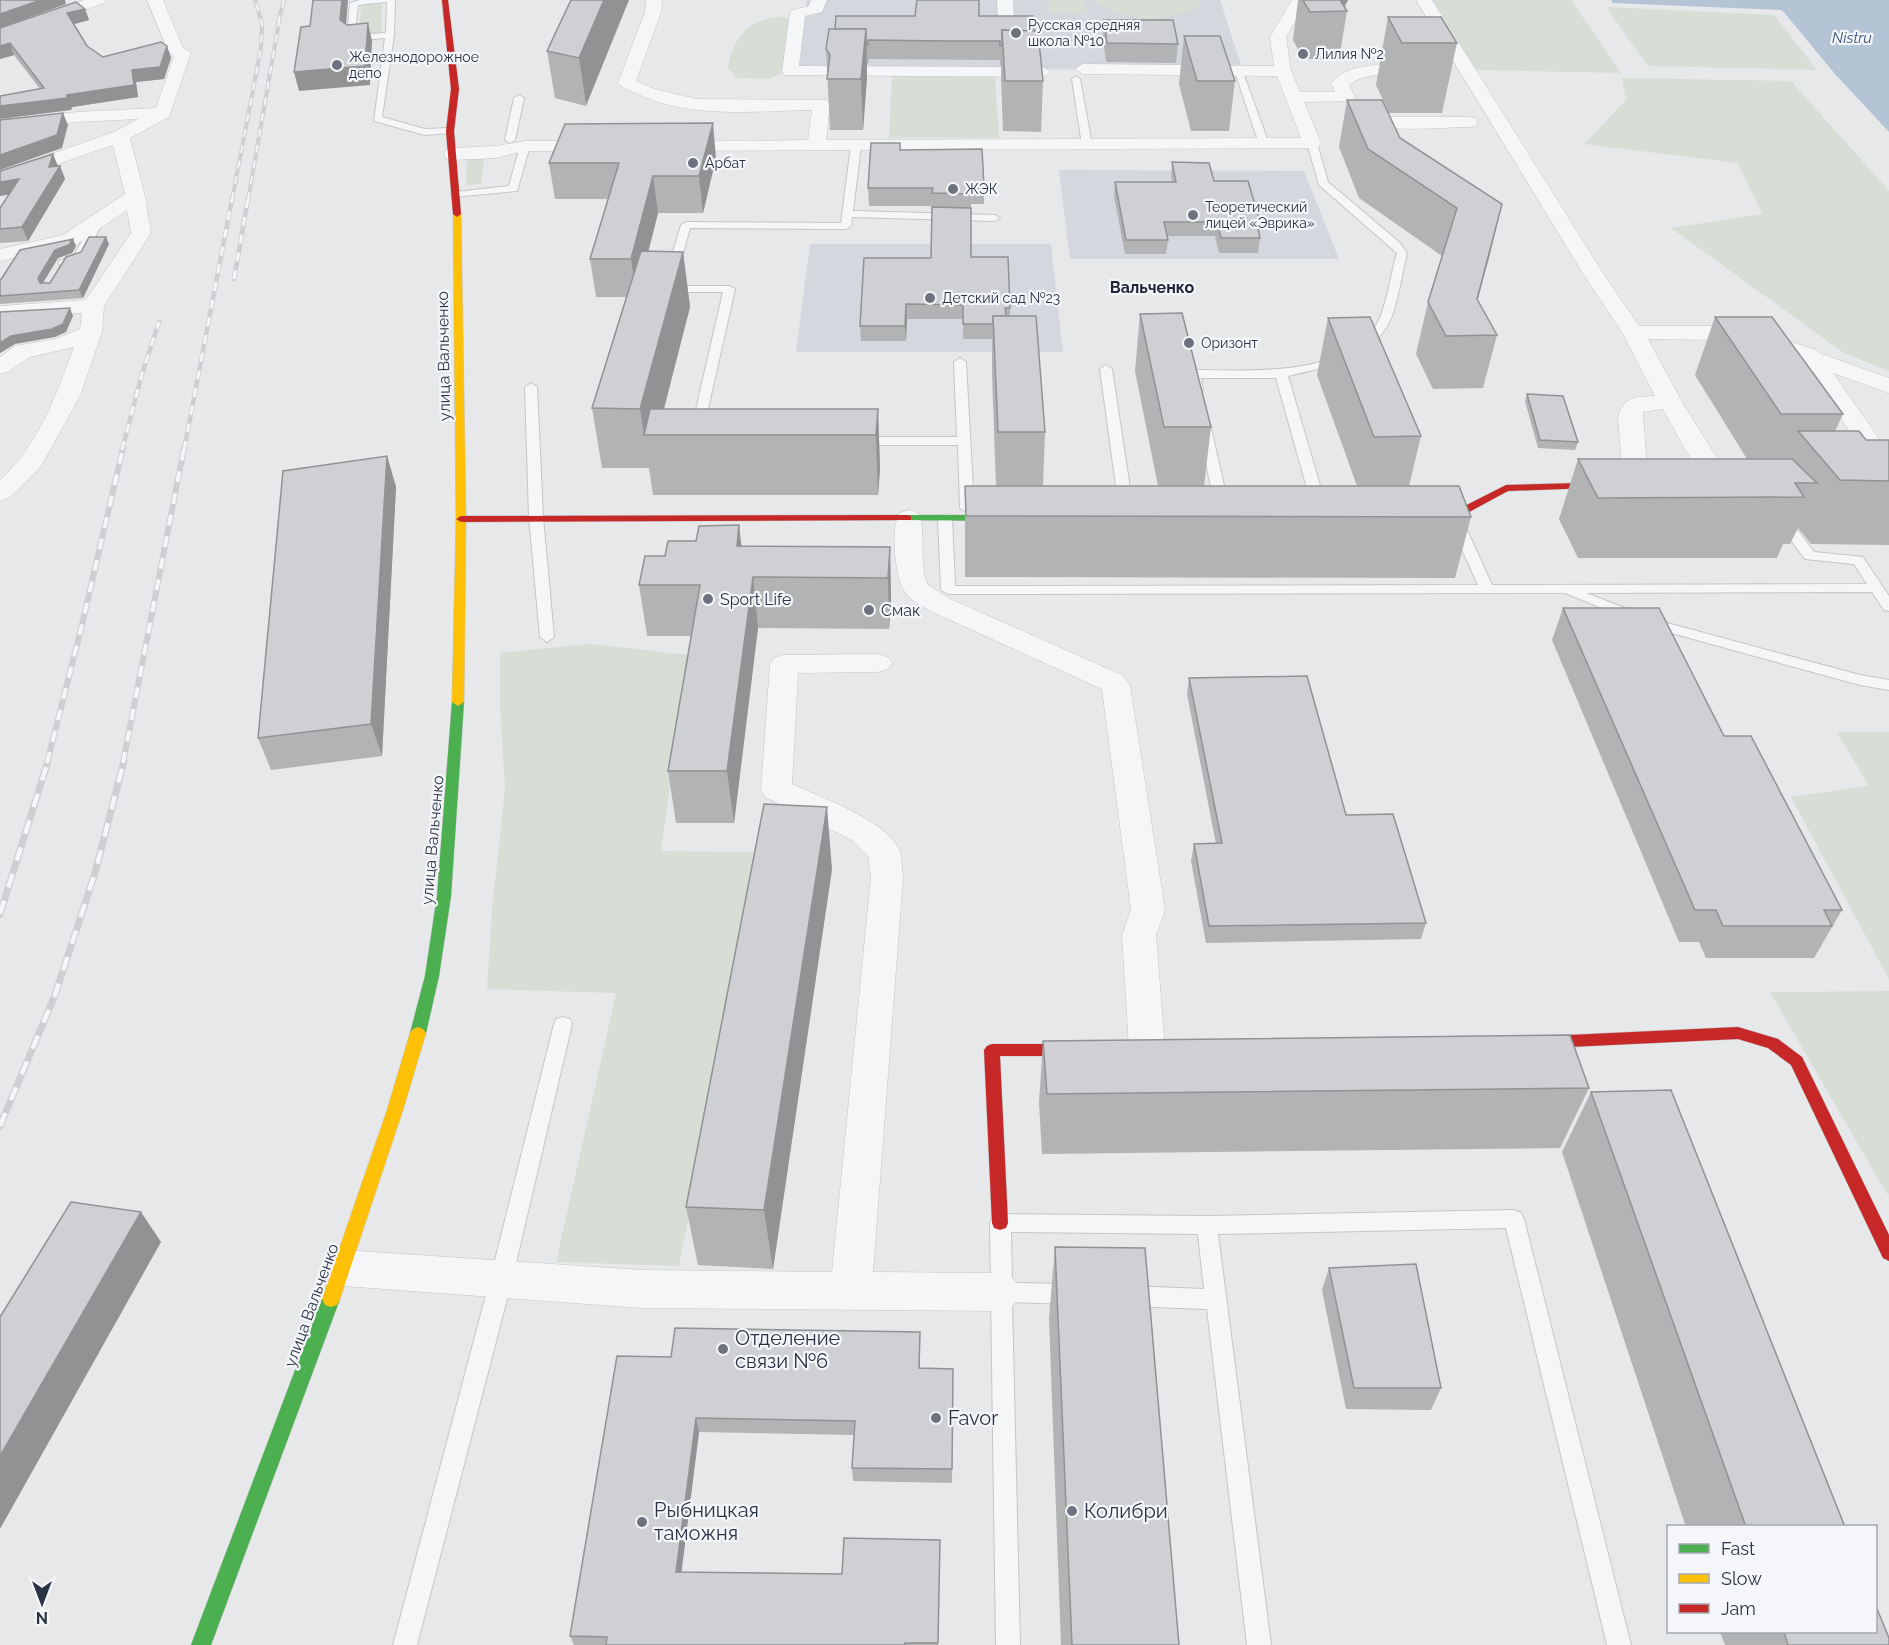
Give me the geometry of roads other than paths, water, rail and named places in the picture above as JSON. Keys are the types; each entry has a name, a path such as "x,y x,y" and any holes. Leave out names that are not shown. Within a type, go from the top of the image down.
{"main road":[{"name":"улица Вальченко","path":"201,1645 343,1268 416,1041 434,964 444,896 457,734 461,519 459,302 452,141 455,89 445,0"},
{"path":"1414,519 1454,516 1506,489 1525,486 1642,485"},
{"path":"1706,485 1737,487"},
{"path":"461,519 536,517 1024,518"},
{"path":"1509,1043 1580,1042 1738,1033 1773,1043 1797,1061 1889,1253"},
{"path":"1000,1223 992,1050 1099,1050"}],"street":[{"path":"0,35 99,0"},
{"path":"0,178 120,136 163,113 183,53 176,51 155,0"},
{"path":"654,0 653,12 627,83 643,92 671,99 723,106 820,104 816,146"},
{"path":"819,0 816,9 798,13 790,71 1043,72"},
{"path":"1005,0 1006,19"},
{"path":"654,146 856,147 1312,143 1283,71 1278,37 1300,0"},
{"path":"1424,0 1449,70 1633,332 1670,402 1711,468 1737,487"},
{"path":"1449,70 1367,71 1348,76 1340,84 1354,111 1370,120 1469,122"},
{"path":"1079,74 1283,71"},
{"path":"1294,97 1346,97"},
{"path":"0,126 77,117 163,113"},
{"path":"0,493 28,468 68,396 91,332 93,306 141,233 135,196 120,136"},
{"path":"452,141 496,152 517,143 620,146"},
{"path":"0,255 70,240 135,196"},
{"path":"0,312 93,306"},
{"path":"0,366 24,351 61,345 91,332"},
{"path":"1633,332 1738,335 1762,340 1809,355 1889,387"},
{"path":"1809,355 1885,479"},
{"path":"1642,485 1630,418 1632,408 1640,404 1670,402"},
{"path":"909,518 910,567 917,590 938,604 1112,682 1116,686 1148,910 1139,935 1147,1049"},
{"path":"851,1290 887,877 884,852 863,832 776,789 784,664 878,663"},
{"path":"343,1268 642,1289 1000,1292"}],"lane":[{"path":"385,0 354,3 351,38 390,35"},
{"path":"391,0 390,35 377,119 452,141"},
{"path":"1079,74 1088,145"},
{"path":"1240,75 1264,144"},
{"path":"456,195 513,189 519,98"},
{"path":"1224,518 1194,374 1281,374 1325,364 1352,352 1374,337 1383,323 1402,254 1395,244 1323,183 1312,143"},
{"path":"707,440 695,439 729,290 668,289 686,225 846,226 856,147"},
{"path":"847,214 995,218"},
{"path":"59,270 64,261 78,257 99,220"},
{"path":"960,362 967,518"},
{"path":"1106,369 1127,518"},
{"path":"1281,374 1317,519"},
{"path":"531,387 536,517 547,637"},
{"path":"847,441 964,441"},
{"path":"1773,510 1810,556 1858,560 1889,607"},
{"path":"1454,516 1486,588"},
{"path":"945,518 948,590 1876,588"},
{"path":"1561,588 1652,623 1860,680 1889,685"},
{"path":"405,1645 501,1280 563,1024"},
{"path":"1008,1645 1000,1223 1207,1225 1514,1220 1619,1645"},
{"path":"1207,1225 1214,1299 1259,1645"},
{"path":"1000,1292 1214,1299"}],"water":[{"name":"Nistru","path":"1611,0 1889,0 1889,132 1835,74 1782,10 1613,3"}],"railway":[{"path":"232,200 261,48 262,24 255,0"},
{"path":"278,23 284,0"},
{"path":"248,200 280,16"},
{"path":"184,450 232,199"},
{"path":"234,279 248,199"},
{"path":"122,450 142,374 159,322"},
{"path":"47,763 123,448"},
{"path":"123,763 184,448"},
{"path":"0,914 48,761"},
{"path":"0,1126 55,995 95,873 124,761"}],"place":[{"name":"Русская средняя школа №10","path":"1016,33"},
{"name":"Лилия №2","path":"1303,54"},
{"name":"Железнодорожное депо","path":"337,65"},
{"name":"Арбат","path":"693,163"},
{"name":"ЖЭК","path":"953,189"},
{"name":"Теоретический лицей «Эврика»","path":"1193,215"},
{"name":"Детский сад №23","path":"930,298"},
{"name":"Оризонт","path":"1189,343"},
{"name":"Sport Life","path":"708,599"},
{"name":"Смак","path":"869,610"},
{"name":"Отделение связи №6","path":"723,1349"},
{"name":"Favor","path":"936,1418"},
{"name":"Колибри","path":"1072,1511"},
{"name":"Рыбницкая таможня","path":"642,1522"}],"district":[{"name":"Вальченко","path":"1152,287"}]}
